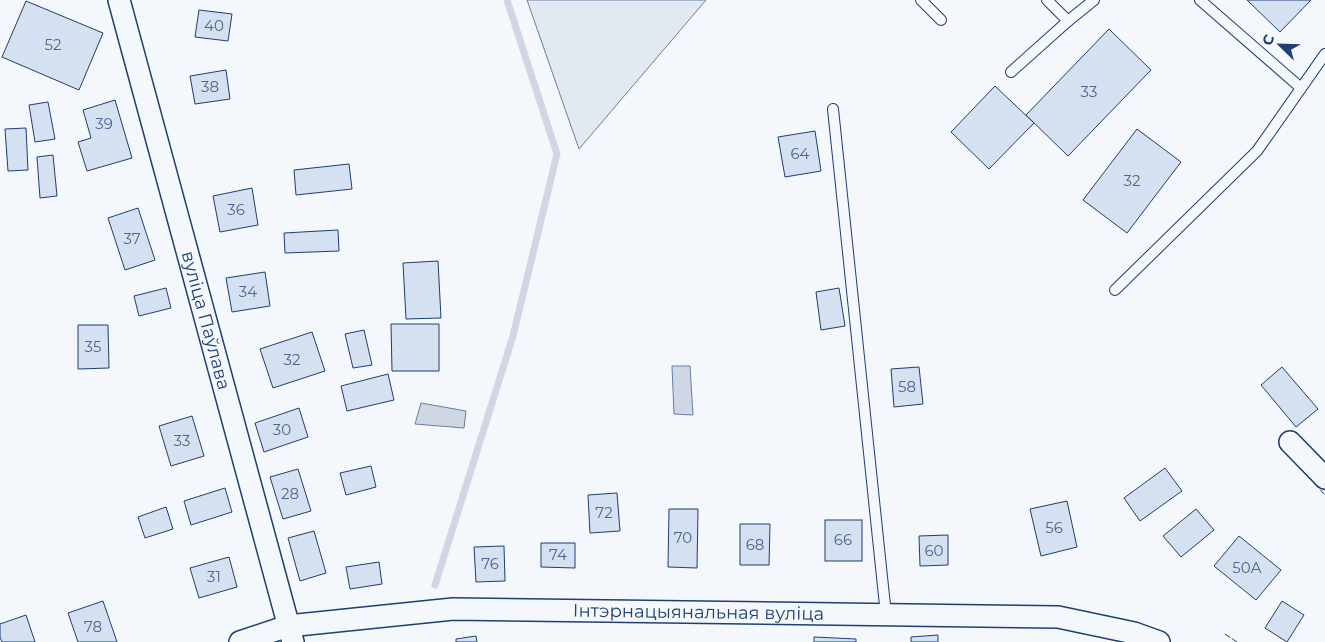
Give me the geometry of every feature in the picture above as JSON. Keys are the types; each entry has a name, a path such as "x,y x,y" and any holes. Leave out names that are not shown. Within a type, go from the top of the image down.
{"street":[{"name":"вуліца Паўлава","path":"119,0 290,634"},
{"path":"1290,442 1325,478"},
{"name":"Інтэрнацыянальная вуліца","path":"240,642 453,609 1058,617 1134,633 1159,642"}],"lane":[{"path":"921,0 941,20"},
{"path":"1047,0 1068,21"},
{"path":"1011,72 1094,0"},
{"path":"1200,0 1301,88"},
{"path":"1115,290 1256,151 1325,54"},
{"path":"834,109 886,616"}],"shaded area":[{"path":"527,0 706,0 579,149"},
{"path":"672,366 690,366 693,415 674,414"},
{"path":"421,403 466,411 464,428 415,424"}],"building":[{"path":"1247,0 1311,0 1280,32"},
{"path":"26,1 103,33 79,90 2,57"},
{"path":"199,10 232,14 228,41 195,37"},
{"path":"1109,29 1151,70 1068,156 1026,115"},
{"path":"226,70 230,99 195,104 190,76"},
{"path":"995,86 1034,123 989,169 951,132"},
{"path":"115,100 132,158 87,171 78,142 91,138 83,110"},
{"path":"48,102 55,139 35,142 29,105"},
{"path":"26,128 28,170 8,171 5,129"},
{"path":"1137,129 1181,162 1127,233 1083,200"},
{"path":"815,131 821,171 785,177 778,137"},
{"path":"53,155 57,196 40,198 37,157"},
{"path":"349,164 352,189 296,195 294,170"},
{"path":"252,188 258,225 220,232 213,196"},
{"path":"138,208 155,260 125,270 108,218"},
{"path":"338,230 339,251 285,253 284,233"},
{"path":"438,261 441,318 406,319 403,263"},
{"path":"265,272 270,306 232,312 226,278"},
{"path":"166,288 171,308 139,316 134,296"},
{"path":"839,288 845,326 821,330 816,292"},
{"path":"391,324 439,324 439,371 392,371"},
{"path":"78,325 108,325 109,368 78,369"},
{"path":"364,330 372,365 353,368 345,334"},
{"path":"312,332 325,371 273,388 260,349"},
{"path":"919,367 923,404 894,407 891,369"},
{"path":"1282,367 1318,409 1296,427 1261,385"},
{"path":"388,374 394,400 347,411 341,386"},
{"path":"299,408 308,437 264,452 255,423"},
{"path":"192,416 204,456 171,466 159,426"},
{"path":"371,466 376,487 346,495 340,473"},
{"path":"1165,468 1182,491 1140,521 1124,498"},
{"path":"298,469 311,511 283,519 270,477"},
{"path":"225,488 232,512 191,525 184,501"},
{"path":"617,493 620,531 590,533 588,495"},
{"path":"1067,501 1077,547 1041,556 1030,509"},
{"path":"166,507 173,529 145,538 138,517"},
{"path":"669,509 698,509 697,568 668,567"},
{"path":"1196,509 1214,530 1181,557 1163,536"},
{"path":"825,520 862,520 862,561 825,561"},
{"path":"740,524 770,524 769,565 740,565"},
{"path":"314,531 326,573 300,581 288,538"},
{"path":"948,535 948,565 920,566 919,536"},
{"path":"1239,536 1281,570 1256,600 1214,566"},
{"path":"541,543 575,543 575,568 541,567"},
{"path":"504,546 505,581 476,582 474,547"},
{"path":"229,557 237,587 199,598 190,568"},
{"path":"379,562 382,584 350,589 346,567"},
{"path":"103,601 117,642 78,642 68,613"},
{"path":"1282,601 1304,615 1287,642 1265,628"},
{"path":"26,615 35,642 2,642 0,624"},
{"path":"938,635 938,642 911,642 911,637"},
{"path":"476,636 477,642 456,642 456,639"},
{"path":"814,637 856,639 856,642 814,642"}],"waterway":[{"path":"435,585 513,336 557,154 507,0"}],"fence":[{"path":"1303,471 1325,495"},
{"path":"1225,634 1237,642"}]}
